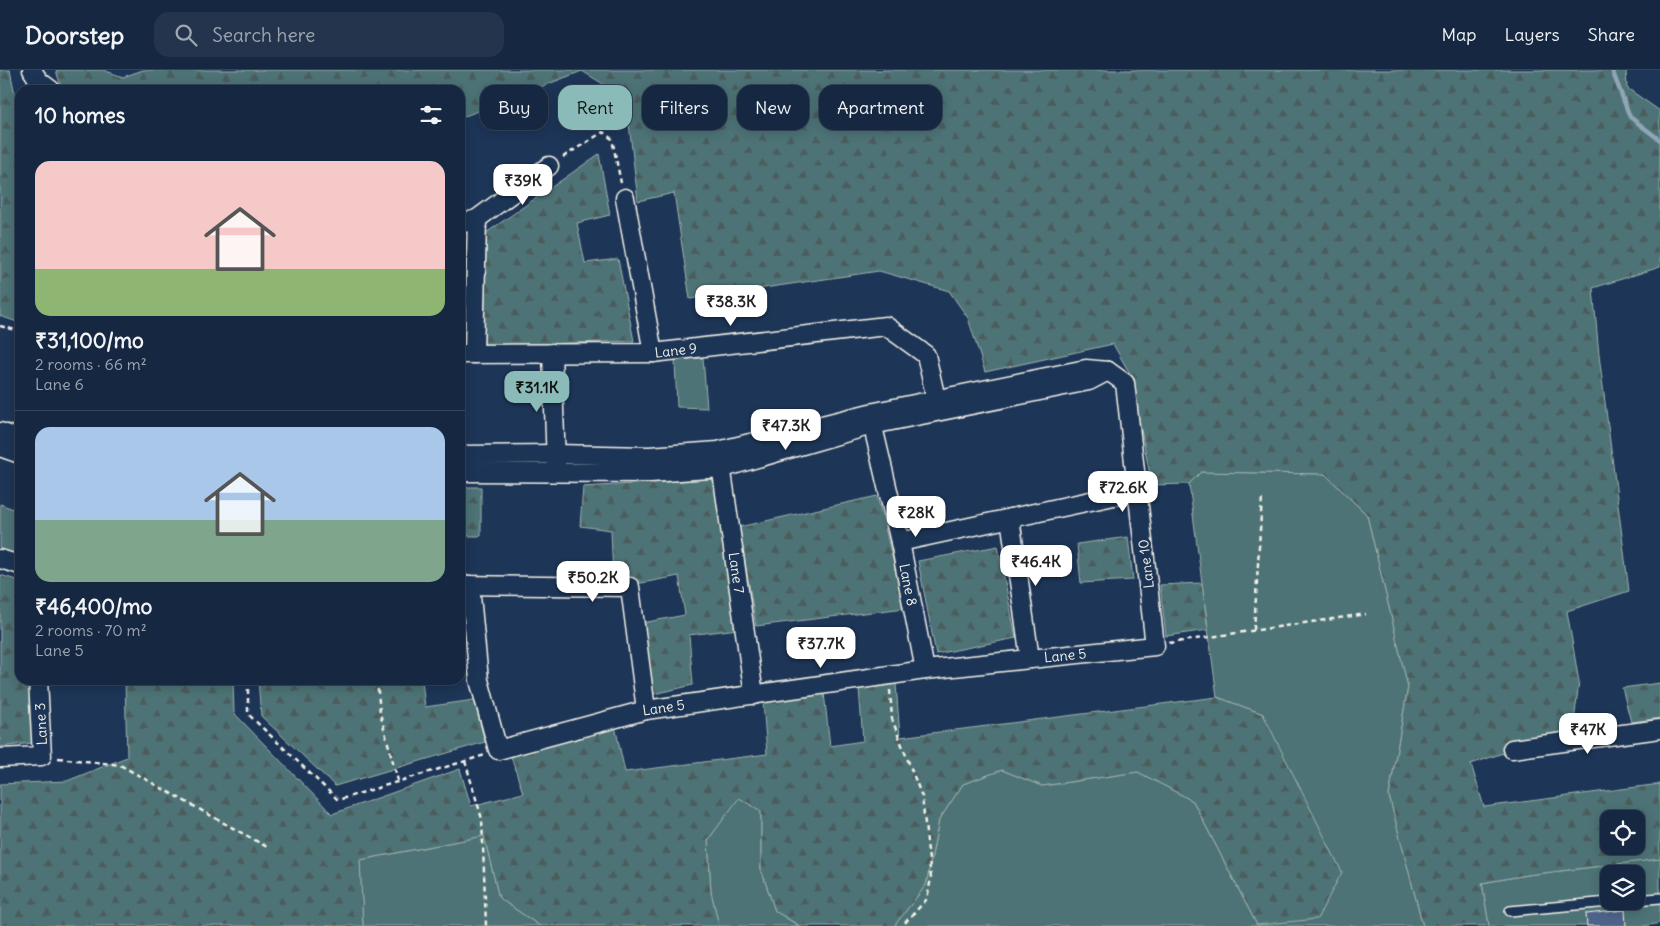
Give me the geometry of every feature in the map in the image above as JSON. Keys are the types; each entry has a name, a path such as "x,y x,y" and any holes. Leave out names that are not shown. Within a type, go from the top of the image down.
{"street":[{"path":"32,70 39,81 44,85"},
{"path":"465,223 478,219 549,166"},
{"path":"625,198 653,352"},
{"path":"467,354 478,219"},
{"name":"Lane 9","path":"467,354 653,352 886,326 926,355 936,399"},
{"path":"552,353 556,462"},
{"path":"465,455 556,462 650,473 723,468 936,399 1086,369 1108,371"},
{"path":"465,471 556,462 718,451 871,419 1090,381 1108,371"},
{"name":"Lane 10","path":"1108,371 1125,383 1155,646"},
{"name":"Lane 8","path":"871,419 900,542 925,670"},
{"path":"0,432 15,437"},
{"path":"0,446 15,452"},
{"name":"Lane 7","path":"718,451 723,468 754,695"},
{"path":"900,542 1137,491"},
{"path":"1010,518 1030,659"},
{"path":"0,559 15,564"},
{"path":"498,750 479,680 465,585 630,587 646,710"},
{"name":"Lane 5","path":"498,750 646,710 925,670 1155,646"},
{"name":"Lane 3","path":"0,758 42,756 38,685"},
{"path":"1512,749 1660,730"}],"lane":[{"path":"1645,899 1660,898"},
{"path":"1510,912 1600,903"}],"path":[{"path":"549,166 603,132 612,139 625,198"},
{"path":"0,326 15,330"},
{"path":"1254,631 1262,497"},
{"path":"1155,646 1366,614"},
{"path":"889,676 892,719 922,798 930,878 927,899 902,926"},
{"path":"248,685 248,714 338,800 498,750"},
{"path":"377,685 380,713 398,781"},
{"path":"42,756 120,765 267,847"},
{"path":"465,761 482,819 486,926"}],"green space":[{"path":"0,70 10,70 15,95 15,321 0,316"},
{"path":"56,70 103,70 123,77 143,70 1626,70 1627,88 1660,111 1660,267 1593,288 1599,355 1629,591 1567,611 1579,682 1573,729 1471,764 1484,807 1660,784 1660,859 1600,865 1482,883 1489,926 1423,926 1389,796 1408,687 1367,515 1325,474 1201,472 1189,484 1152,485 1130,374 1113,344 985,372 968,318 949,291 879,271 690,299 674,193 638,201 630,130 632,130 632,85 605,85 582,71 546,85 480,85 480,110 465,116 465,85 60,85"},
{"path":"599,154 610,215 577,223 585,263 618,259 634,341 484,346 486,233"},
{"path":"471,240 469,347 465,347 465,242"},
{"path":"703,358 707,408 677,407 675,360"},
{"path":"1200,472 1325,474 1367,515 1408,687 1389,796 1423,926 894,926 926,885 939,820 963,784 1002,770 1042,786 1138,772 1193,801 1257,925 1263,714 1217,697 1189,484"},
{"path":"713,479 738,629 689,635 693,685 654,694 642,623 685,615 679,576 636,584 613,580 611,530 580,526 583,487"},
{"path":"465,487 481,487 481,536 465,536"},
{"path":"877,496 905,608 756,626 739,527"},
{"path":"0,504 15,510 15,554 0,550"},
{"path":"1128,537 1133,580 1081,583 1077,544"},
{"path":"998,546 1016,638 936,654 918,561"},
{"path":"0,575 15,580 15,685 29,685 32,743 0,747"},
{"path":"1202,583 1208,630 1166,636 1160,585"},
{"path":"465,615 468,637 465,637"},
{"path":"1660,683 1660,718 1631,722 1622,688"},
{"path":"896,684 900,737 1217,697 1263,714 1342,872 1317,919 1257,925 1193,801 1138,772 1042,786 1002,770 963,784 939,820 926,885 894,926 800,926 775,911 761,869 761,811 739,798 708,840 711,892 719,926 540,926 499,898 484,836 360,860 363,926 0,926 0,784 67,781 127,757 125,685 233,685 234,713 332,814 460,769 471,806 523,793 510,754 615,726 625,772 767,754 763,702 824,693 830,746 863,741 859,688"},
{"path":"258,685 423,685 425,707 474,700 485,742 335,786 261,716"},
{"path":"739,797 761,810 761,869 775,911 799,926 719,926 711,892 708,840"},
{"path":"484,836 499,898 540,926 363,926 360,860"},
{"path":"1660,859 1660,923 1644,926 1489,926 1482,883 1527,875 1600,866 1600,910 1645,910 1645,865 1610,865"}],"building":[{"path":"1625,910 1626,926 1587,926 1586,914"}],"waterway":[{"path":"1612,70 1630,117 1660,140"}]}
